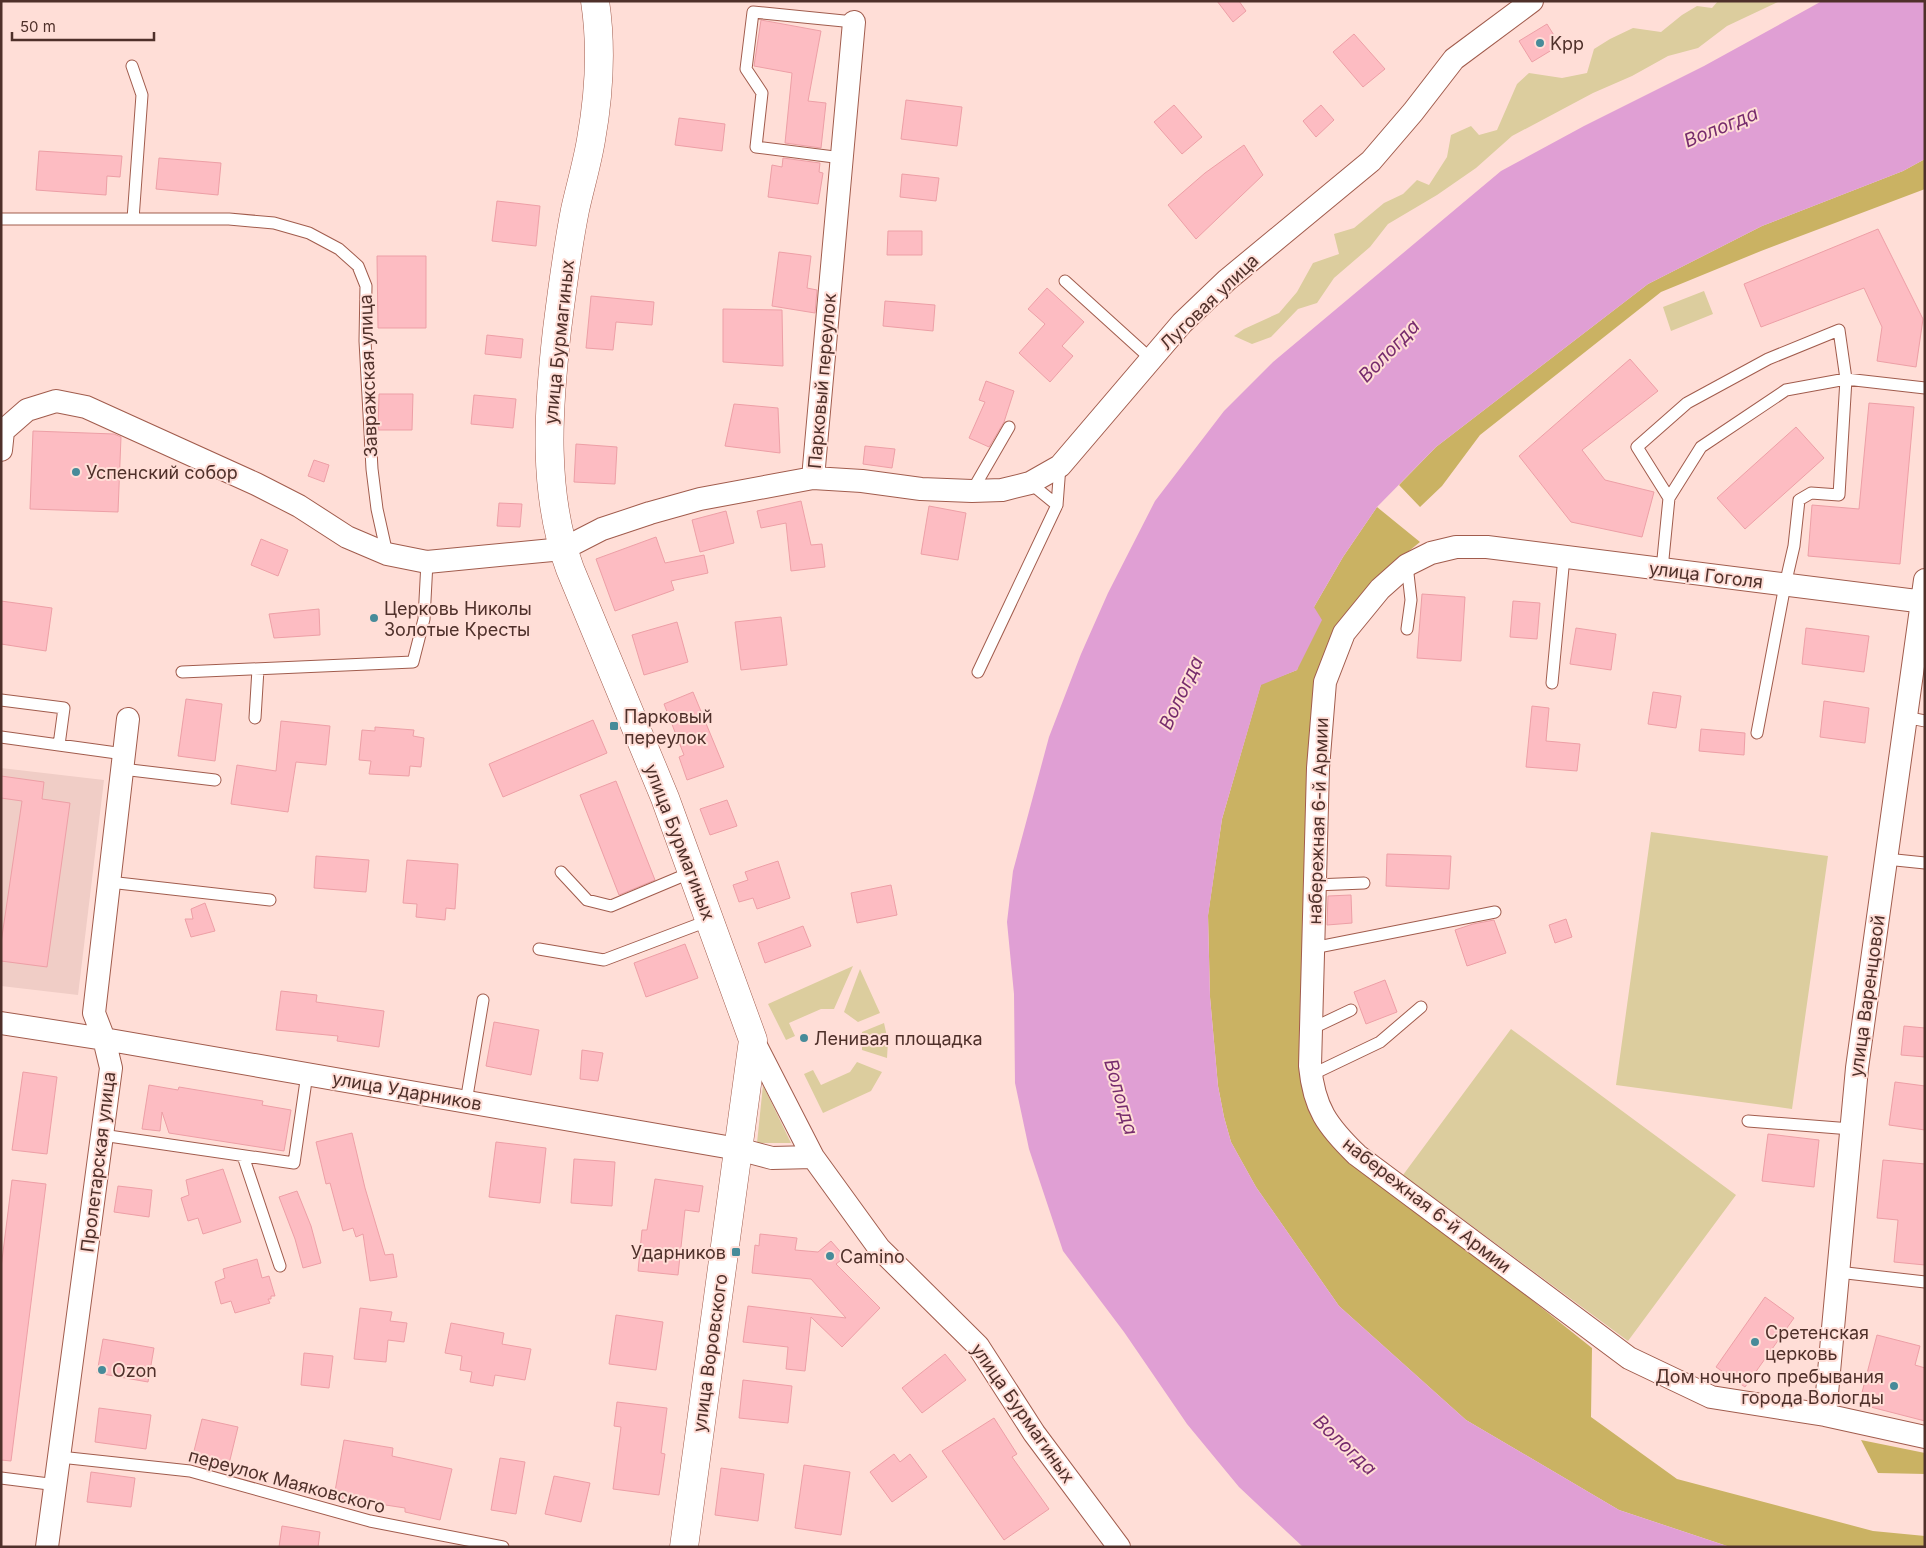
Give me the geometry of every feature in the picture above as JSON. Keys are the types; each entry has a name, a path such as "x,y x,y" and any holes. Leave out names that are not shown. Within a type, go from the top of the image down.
{"street":[{"name":"улица Бурмагиных","path":"595,1 599,57 597,98 591,141 575,210 563,279 552,376 549,442 552,495 562,549 665,798 753,1040 813,1157 879,1248 978,1346 1034,1433 1119,1547"},
{"name":"Луговая улица","path":"813,478 862,481 921,489 1002,490 1030,482 1060,466 1182,323 1227,280 1371,161 1413,112 1454,59 1532,1"},
{"name":"Парковый переулок","path":"562,549 602,529 650,513 700,499 813,478 854,22"},
{"path":"1,450 3,431 27,410 56,401 86,407 256,484 299,506 347,537 387,554 427,562 562,549"},
{"name":"набережная 6-й Армии","path":"1486,547 1456,547 1431,553 1407,565 1380,589 1344,633 1325,682 1318,768 1311,1029 1312,1087 1320,1111 1336,1134 1357,1155 1629,1358 1711,1397 1825,1414 1925,1437"},
{"name":"улица Гоголя","path":"1486,547 1923,602"},
{"name":"улица Варенцовой","path":"1825,1414 1857,1068 1886,859 1915,719 1925,580"},
{"name":"Пролетарская улица","path":"47,1547 111,1068 104,1039 94,1013 128,718"},
{"name":"улица Ударников","path":"1,1023 104,1039 738,1149 772,1158 813,1157"},
{"name":"улица Воровского","path":"684,1547 753,1040"}],"lane":[{"path":"842,158 756,147 762,93 746,69 753,12 854,22"},
{"path":"132,66 142,95 133,219"},
{"name":"Завражская улица","path":"1,219 229,220 274,223 309,233 339,249 358,266 366,286 365,341 372,469 377,509 387,554"},
{"path":"1065,281 1151,359"},
{"path":"1669,498 1637,448 1687,403 1768,359 1840,330 1846,379 1838,495 1811,493 1799,500 1794,546 1757,733"},
{"path":"1662,570 1669,498 1701,447 1786,390 1846,379 1925,388"},
{"path":"972,491 1009,428"},
{"path":"978,672 1057,504 1060,466"},
{"path":"1030,482 1057,504"},
{"path":"1552,683 1564,557"},
{"path":"182,672 413,662 424,619 427,562"},
{"path":"1407,565 1411,600 1408,630"},
{"path":"255,718 258,669"},
{"path":"1,700 64,708 59,745"},
{"path":"1,737 59,745 123,762 215,780"},
{"path":"1886,859 1925,863"},
{"path":"561,872 587,900 611,906 692,872"},
{"path":"109,882 270,900"},
{"path":"1315,885 1364,883"},
{"path":"1313,948 1495,912"},
{"path":"539,949 604,960 710,920"},
{"path":"466,1102 483,1000"},
{"path":"1311,1075 1380,1042 1421,1007"},
{"path":"1311,1029 1351,1010"},
{"path":"102,1136 294,1163 307,1074"},
{"path":"1748,1121 1851,1129"},
{"path":"243,1156 280,1266"},
{"path":"1838,1272 1925,1282"},
{"name":"переулок Маяковского","path":"60,1456 190,1472 370,1522 503,1547"},
{"path":"1,1478 56,1485"}],"shaded area":[{"path":"1718,1 1780,1 1727,26 1698,48 1668,56 1512,136 1476,168 1437,195 1388,224 1370,247 1334,278 1317,303 1298,309 1271,337 1252,344 1234,336 1244,329 1279,313 1297,292 1313,263 1339,254 1334,234 1354,228 1384,203 1403,194 1417,180 1429,185 1447,157 1451,135 1471,126 1479,135 1497,130 1517,84 1529,73 1562,78 1587,73 1594,49 1610,39 1633,28 1661,32 1697,6 1712,8"},
{"path":"1925,159 1925,189 1761,251 1661,292 1480,435 1442,486 1420,507 1399,485 1436,447 1648,284 1762,226 1903,171"},
{"path":"1704,291 1713,314 1671,331 1663,307"},
{"path":"1377,507 1420,542 1383,572 1340,629 1303,1091 1458,1241 1592,1348 1591,1417 1677,1479 1873,1531 1925,1536 1925,1547 1730,1547 1619,1510 1466,1420 1339,1306 1256,1187 1231,1142 1218,1086 1210,997 1208,915 1222,819 1261,684 1297,670 1314,607 1343,557"},
{"path":"1,768 104,780 78,995 1,986"},
{"path":"1651,832 1828,856 1792,1109 1616,1085"},
{"path":"853,966 834,1009 821,1009 789,1023 795,1036 786,1040 768,1004"},
{"path":"860,969 880,1013 858,1022 844,1012"},
{"path":"884,1023 888,1041 887,1058 862,1050 862,1032"},
{"path":"1511,1029 1736,1195 1628,1341 1403,1175"},
{"path":"857,1062 882,1072 871,1091 823,1113 804,1074 813,1070 821,1085 850,1072"},
{"path":"763,1085 791,1143 757,1143"},
{"path":"1861,1440 1925,1453 1925,1474 1878,1473"}],"water":[{"name":"Вологда","path":"1822,1 1925,1 1925,159 1903,171 1762,226 1648,284 1436,447 1377,507 1343,557 1314,607 1322,620 1297,670 1261,685 1222,819 1208,916 1210,997 1218,1086 1231,1142 1256,1187 1339,1306 1466,1420 1619,1510 1730,1547 1303,1547 1239,1487 1187,1424 1124,1332 1063,1251 1029,1149 1015,1083 1014,994 1007,922 1013,871 1049,737 1081,654 1108,593 1155,501 1224,411 1273,362 1501,171 1584,126 1704,66"}],"building":[{"path":"1217,1 1239,1 1246,11 1233,22"},
{"path":"761,20 821,31 808,101 826,103 821,148 785,143 792,73 754,66"},
{"name":"Kpp","path":"1547,24 1560,45 1532,62 1519,41"},
{"path":"1354,34 1385,69 1363,87 1333,52"},
{"path":"906,100 962,107 957,146 901,139"},
{"path":"1174,105 1202,137 1182,154 1154,122"},
{"path":"1321,105 1334,120 1316,137 1303,121"},
{"path":"679,118 725,124 722,151 675,145"},
{"path":"1244,145 1263,175 1196,239 1168,205 1205,173"},
{"path":"39,151 122,156 120,177 107,176 106,195 36,190"},
{"path":"159,158 221,163 218,195 156,189"},
{"path":"783,158 820,163 819,172 823,173 818,204 768,197 772,165 782,167"},
{"path":"902,174 939,178 936,201 900,197"},
{"path":"497,201 540,206 536,246 492,241"},
{"path":"1878,229 1923,319 1916,367 1877,361 1882,327 1864,288 1761,327 1744,284"},
{"path":"888,231 922,231 922,255 887,255"},
{"path":"779,252 811,256 807,288 817,290 815,313 772,306"},
{"path":"377,256 426,256 426,328 378,328"},
{"path":"1047,288 1084,322 1062,346 1073,356 1050,382 1019,353 1045,324 1028,309"},
{"path":"591,296 654,302 652,325 616,322 613,350 586,348"},
{"path":"885,301 935,305 933,331 883,326"},
{"path":"723,309 782,310 783,366 723,362"},
{"path":"487,335 523,339 521,358 485,354"},
{"path":"1630,359 1658,391 1582,450 1605,480 1654,492 1642,537 1571,522 1519,456"},
{"path":"986,381 1014,391 1004,422 989,447 969,438 985,402 979,400"},
{"path":"379,394 413,394 412,430 378,430"},
{"path":"474,395 516,399 513,428 471,424"},
{"path":"1869,403 1914,407 1900,564 1808,556 1812,505 1859,509"},
{"path":"734,404 778,408 780,453 725,446"},
{"path":"1796,427 1824,458 1745,529 1717,498"},
{"name":"Успенский собор","path":"33,431 114,434 121,437 118,512 30,509"},
{"path":"576,444 617,447 615,484 574,482"},
{"path":"865,446 895,449 892,468 863,464"},
{"path":"314,460 329,465 324,482 308,476"},
{"path":"801,501 811,545 822,544 825,567 791,571 786,523 761,528 757,511"},
{"path":"499,503 522,504 520,527 497,526"},
{"path":"929,506 966,513 958,560 921,554"},
{"path":"726,511 734,543 700,552 692,520"},
{"path":"656,537 665,563 704,555 708,573 671,581 674,590 615,611 596,559"},
{"path":"261,539 288,550 278,576 251,565"},
{"path":"1422,594 1465,597 1461,661 1417,658"},
{"path":"1,601 52,608 46,651 1,644"},
{"path":"1513,601 1540,603 1537,639 1510,637"},
{"path":"319,609 320,635 274,638 269,614"},
{"path":"781,617 787,665 741,670 735,622"},
{"path":"677,622 688,662 644,675 632,635"},
{"path":"1576,628 1616,634 1611,670 1570,664"},
{"path":"1806,628 1869,636 1864,672 1802,664"},
{"path":"693,692 724,767 687,780 679,757 684,755 664,704"},
{"path":"1653,692 1681,696 1676,728 1648,724"},
{"path":"186,699 222,704 215,761 178,756"},
{"path":"1824,701 1869,708 1865,743 1820,737"},
{"path":"1532,706 1549,708 1546,741 1580,744 1577,771 1526,767"},
{"path":"593,720 607,753 503,797 489,764"},
{"path":"281,721 330,726 326,765 296,762 288,812 231,804 237,765 276,771"},
{"path":"375,727 414,730 413,736 424,738 421,767 410,766 409,776 369,774 371,761 359,760 362,730 375,731"},
{"path":"1701,729 1745,733 1744,755 1699,751"},
{"path":"1,776 44,782 42,799 70,803 47,967 1,961 1,943 22,801 1,798"},
{"path":"616,781 655,880 619,895 580,795"},
{"path":"727,800 737,826 710,835 700,809"},
{"path":"1387,854 1451,856 1449,889 1386,886"},
{"path":"316,856 369,860 366,892 314,888"},
{"path":"407,860 458,864 455,909 446,908 445,920 416,917 417,904 403,903"},
{"path":"778,861 790,898 757,909 753,898 739,902 733,885 748,880 745,872"},
{"path":"891,885 897,915 857,923 851,893"},
{"path":"1351,895 1352,923 1327,925 1328,896"},
{"path":"205,903 215,931 191,937 185,919 193,919 191,909"},
{"path":"1566,919 1572,937 1555,943 1549,925"},
{"path":"1494,920 1506,953 1467,966 1455,930"},
{"path":"803,926 811,946 765,963 758,943"},
{"path":"685,944 698,978 646,997 634,963"},
{"path":"1385,980 1397,1012 1366,1024 1354,992"},
{"path":"281,991 317,995 316,1002 384,1011 379,1047 337,1041 338,1036 276,1030"},
{"path":"494,1022 539,1030 531,1075 486,1066"},
{"path":"1904,1026 1925,1028 1925,1057 1901,1055"},
{"path":"582,1050 603,1053 598,1081 580,1079"},
{"path":"23,1072 57,1077 47,1154 12,1150"},
{"path":"1895,1082 1925,1086 1925,1130 1889,1125"},
{"path":"149,1085 178,1090 179,1087 263,1101 262,1105 291,1110 284,1151 169,1133 162,1112 160,1131 142,1129"},
{"path":"352,1133 365,1188 385,1255 393,1254 397,1277 370,1281 363,1234 356,1237 353,1228 343,1231 330,1183 326,1184 316,1142"},
{"path":"1768,1134 1819,1140 1814,1187 1762,1181"},
{"path":"496,1142 546,1148 540,1203 489,1197"},
{"path":"574,1159 615,1162 612,1206 571,1203"},
{"path":"1883,1160 1925,1164 1925,1265 1894,1262 1898,1220 1877,1218"},
{"path":"223,1169 241,1222 203,1234 198,1218 188,1221 181,1198 189,1195 186,1180"},
{"path":"655,1179 703,1186 699,1212 685,1210 678,1275 638,1271 642,1230 647,1230"},
{"path":"12,1180 46,1184 11,1461 1,1460 1,1268"},
{"path":"118,1186 152,1190 149,1217 114,1212"},
{"path":"297,1191 311,1226 321,1263 303,1268 295,1239 279,1197"},
{"path":"760,1234 797,1238 795,1250 818,1252 831,1241 845,1257 836,1264 880,1308 842,1347 811,1317 805,1371 786,1369 788,1347 743,1342 748,1306 846,1318 811,1279 752,1273 755,1245 759,1246"},
{"path":"257,1259 262,1278 269,1276 275,1296 271,1296 271,1299 268,1299 270,1303 235,1313 231,1301 221,1304 215,1282 225,1278 223,1269"},
{"name":"Сретенская церковь","path":"1765,1297 1794,1318 1745,1387 1716,1367"},
{"path":"360,1308 392,1312 390,1321 407,1323 404,1342 388,1340 386,1362 354,1359"},
{"path":"616,1315 663,1322 656,1370 609,1364"},
{"path":"451,1323 504,1333 502,1344 531,1349 525,1380 495,1375 493,1386 470,1382 472,1372 460,1370 462,1356 445,1353"},
{"name":"Дом ночного пребывания города Вологды","path":"1877,1335 1920,1346 1915,1365 1925,1368 1925,1421 1859,1404"},
{"path":"103,1339 154,1348 148,1382 97,1373"},
{"path":"304,1353 333,1356 329,1388 301,1385"},
{"path":"945,1354 966,1380 922,1413 902,1388"},
{"path":"743,1380 792,1386 788,1423 739,1418"},
{"path":"617,1402 667,1408 661,1453 665,1454 659,1495 613,1489 621,1427 614,1426"},
{"path":"99,1408 151,1415 146,1449 95,1442"},
{"path":"994,1418 1017,1454 1012,1457 1049,1509 1004,1540 942,1451"},
{"path":"202,1419 238,1427 228,1468 192,1459"},
{"path":"344,1440 393,1448 392,1456 452,1469 440,1520 405,1512 405,1508 334,1497"},
{"path":"894,1454 900,1462 910,1454 927,1477 892,1502 870,1472"},
{"path":"500,1458 525,1462 516,1514 491,1510"},
{"path":"804,1465 850,1472 841,1535 795,1528"},
{"path":"721,1468 764,1474 758,1521 715,1515"},
{"path":"91,1472 135,1478 131,1507 87,1502"},
{"path":"554,1476 590,1483 581,1522 545,1514"},
{"path":"282,1526 320,1532 318,1547 279,1547"}],"place":[{"name":"Kpp","path":"1540,43"},
{"name":"Успенский собор","path":"76,472"},
{"name":"Церковь Николы Золотые Кресты","path":"374,618"},
{"name":"Парковый переулок","path":"614,726"},
{"name":"Ленивая площадка","path":"804,1038"},
{"name":"Ударников","path":"736,1252"},
{"name":"Camino","path":"830,1256"},
{"name":"Сретенская церковь","path":"1755,1342"},
{"name":"Ozon","path":"102,1370"},
{"name":"Дом ночного пребывания города Вологды","path":"1894,1386"}]}
